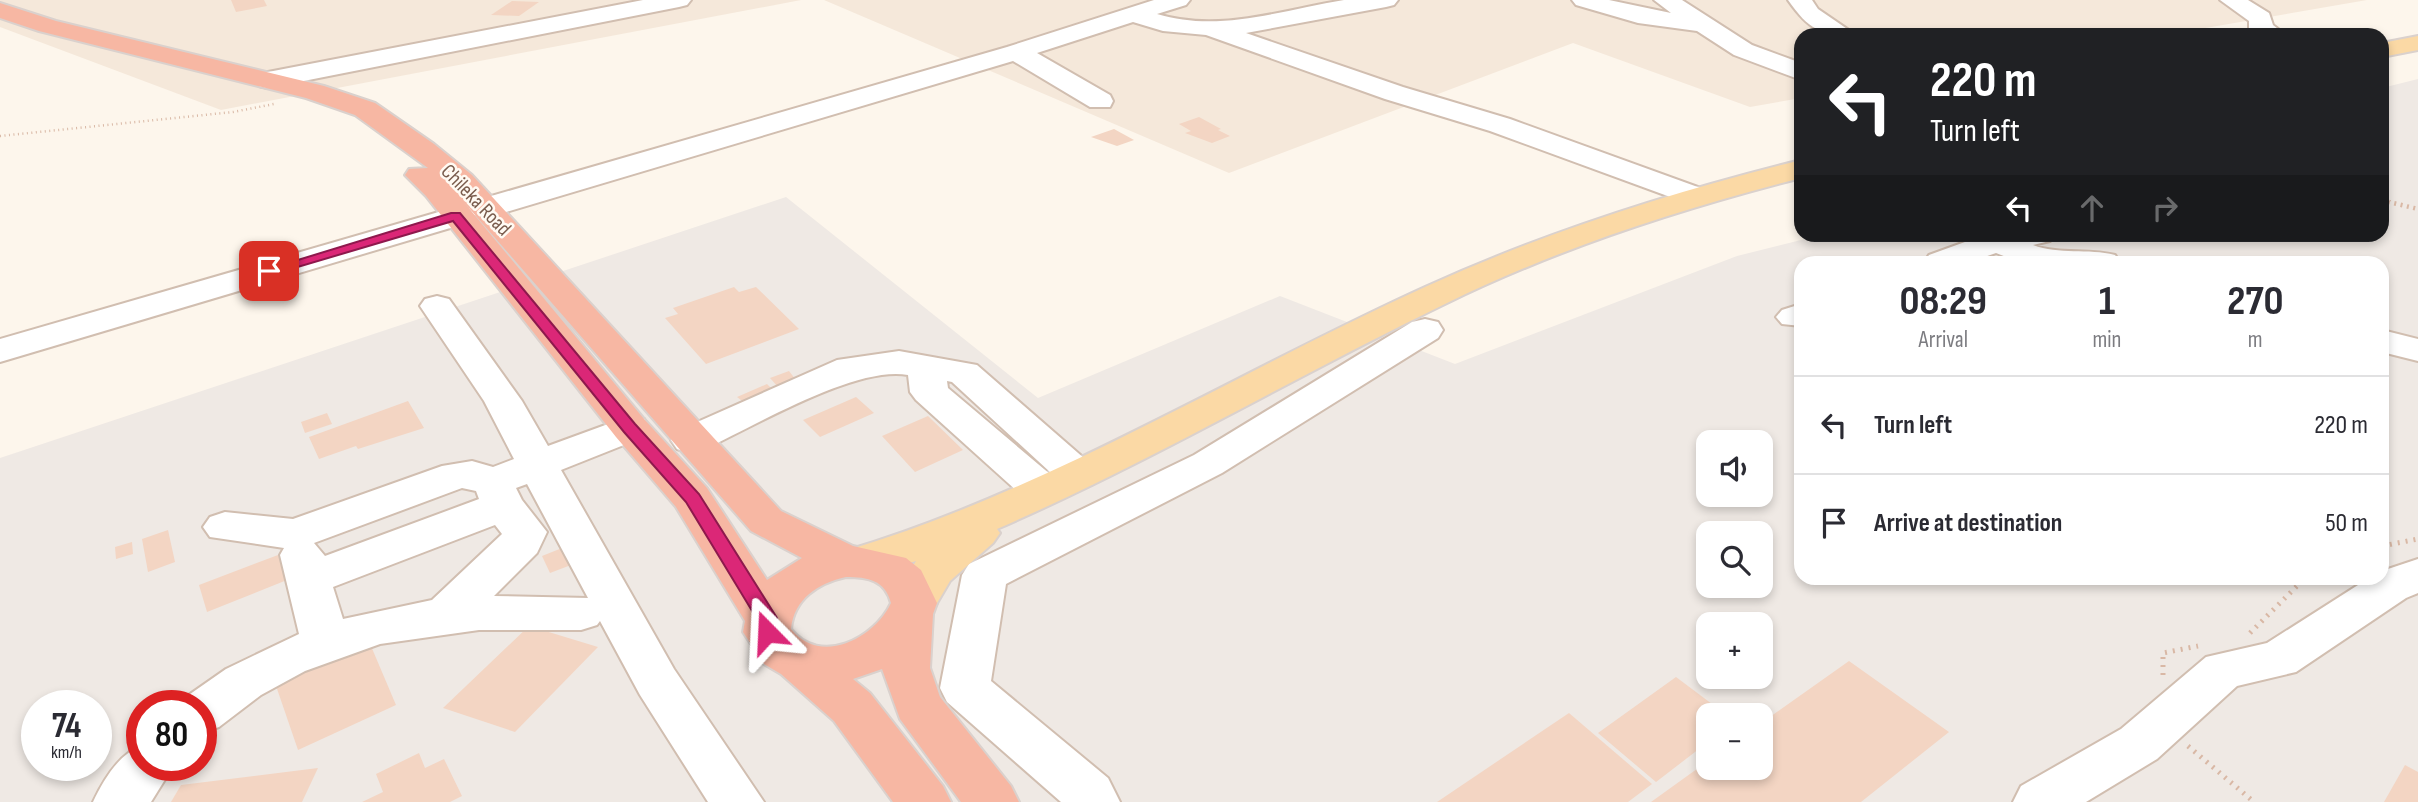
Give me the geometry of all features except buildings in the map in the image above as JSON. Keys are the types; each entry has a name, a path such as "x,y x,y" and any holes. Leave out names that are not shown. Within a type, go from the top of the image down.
{"highway":[{"name":"Chileka Road","path":"0,10 48,26 268,80 365,109 424,150 461,181 470,212 630,428 692,498 767,618 767,632 773,644 798,661 852,707 924,802"},
{"path":"0,20 294,100 342,116 437,190 470,212"},
{"name":"Chileka Road","path":"470,212 766,521 855,561 881,564 906,579 913,610"},
{"path":"767,618 781,592 794,580 828,565 855,561"},
{"path":"798,661 835,665 865,657 891,642 913,610"},
{"path":"913,610 906,668 918,705 992,802"}],"main road":[{"path":"2389,49 2418,43"},
{"path":"855,561 923,543 1078,475 1436,295 1536,251 1695,196 1794,171"},
{"path":"913,610 933,570 1029,497"}],"street":[{"path":"268,80 679,0"},
{"path":"1099,0 1168,26 1215,30 1383,89 1500,125 1695,196"},
{"path":"0,351 1016,52 1178,0"},
{"path":"1215,30 1386,0"},
{"path":"1584,0 1638,16 1701,25"},
{"path":"1666,0 1743,50 1794,69"},
{"path":"1800,0 1810,15 1832,28"},
{"path":"2232,0 2261,19 2261,28"},
{"path":"1016,52 1100,101"},
{"path":"1958,256 1996,242 2032,256"},
{"path":"2072,256 2095,253"},
{"path":"436,306 503,401 657,682 737,802"},
{"path":"1093,802 1089,794 965,688 985,575 1208,464 1425,330"},
{"path":"2389,343 2418,350"},
{"path":"691,440 850,368 899,362 964,373 1078,475"},
{"path":"926,367 929,392 1029,497"},
{"path":"309,579 498,494 539,463 630,428"},
{"path":"226,527 295,534 457,475 472,474 498,494 525,532 521,542 446,615"},
{"path":"295,534 326,640"},
{"path":"2040,802 2139,744 2223,670 2279,659 2390,586 2409,563"},
{"path":"217,703 282,660 326,640 394,621 507,610 581,613"},
{"path":"120,802 136,781"}],"path":[{"path":"0,136 233,112 294,100"},
{"path":"2389,202 2418,209"},
{"path":"2163,724 2254,802"}],"shaded area":[{"path":"0,0 801,0 221,110 0,27"},
{"path":"824,0 2367,0 2205,28 1794,28 1794,99 1750,107 1573,43 1229,173"},
{"path":"2418,79 2418,802 0,802 0,458 786,197 1038,398 1280,296 1455,364 1737,256 1794,242 2389,242 2389,86"}],"route":[{"path":"269,271 456,216 630,428 692,498 767,618 767,632"}]}
